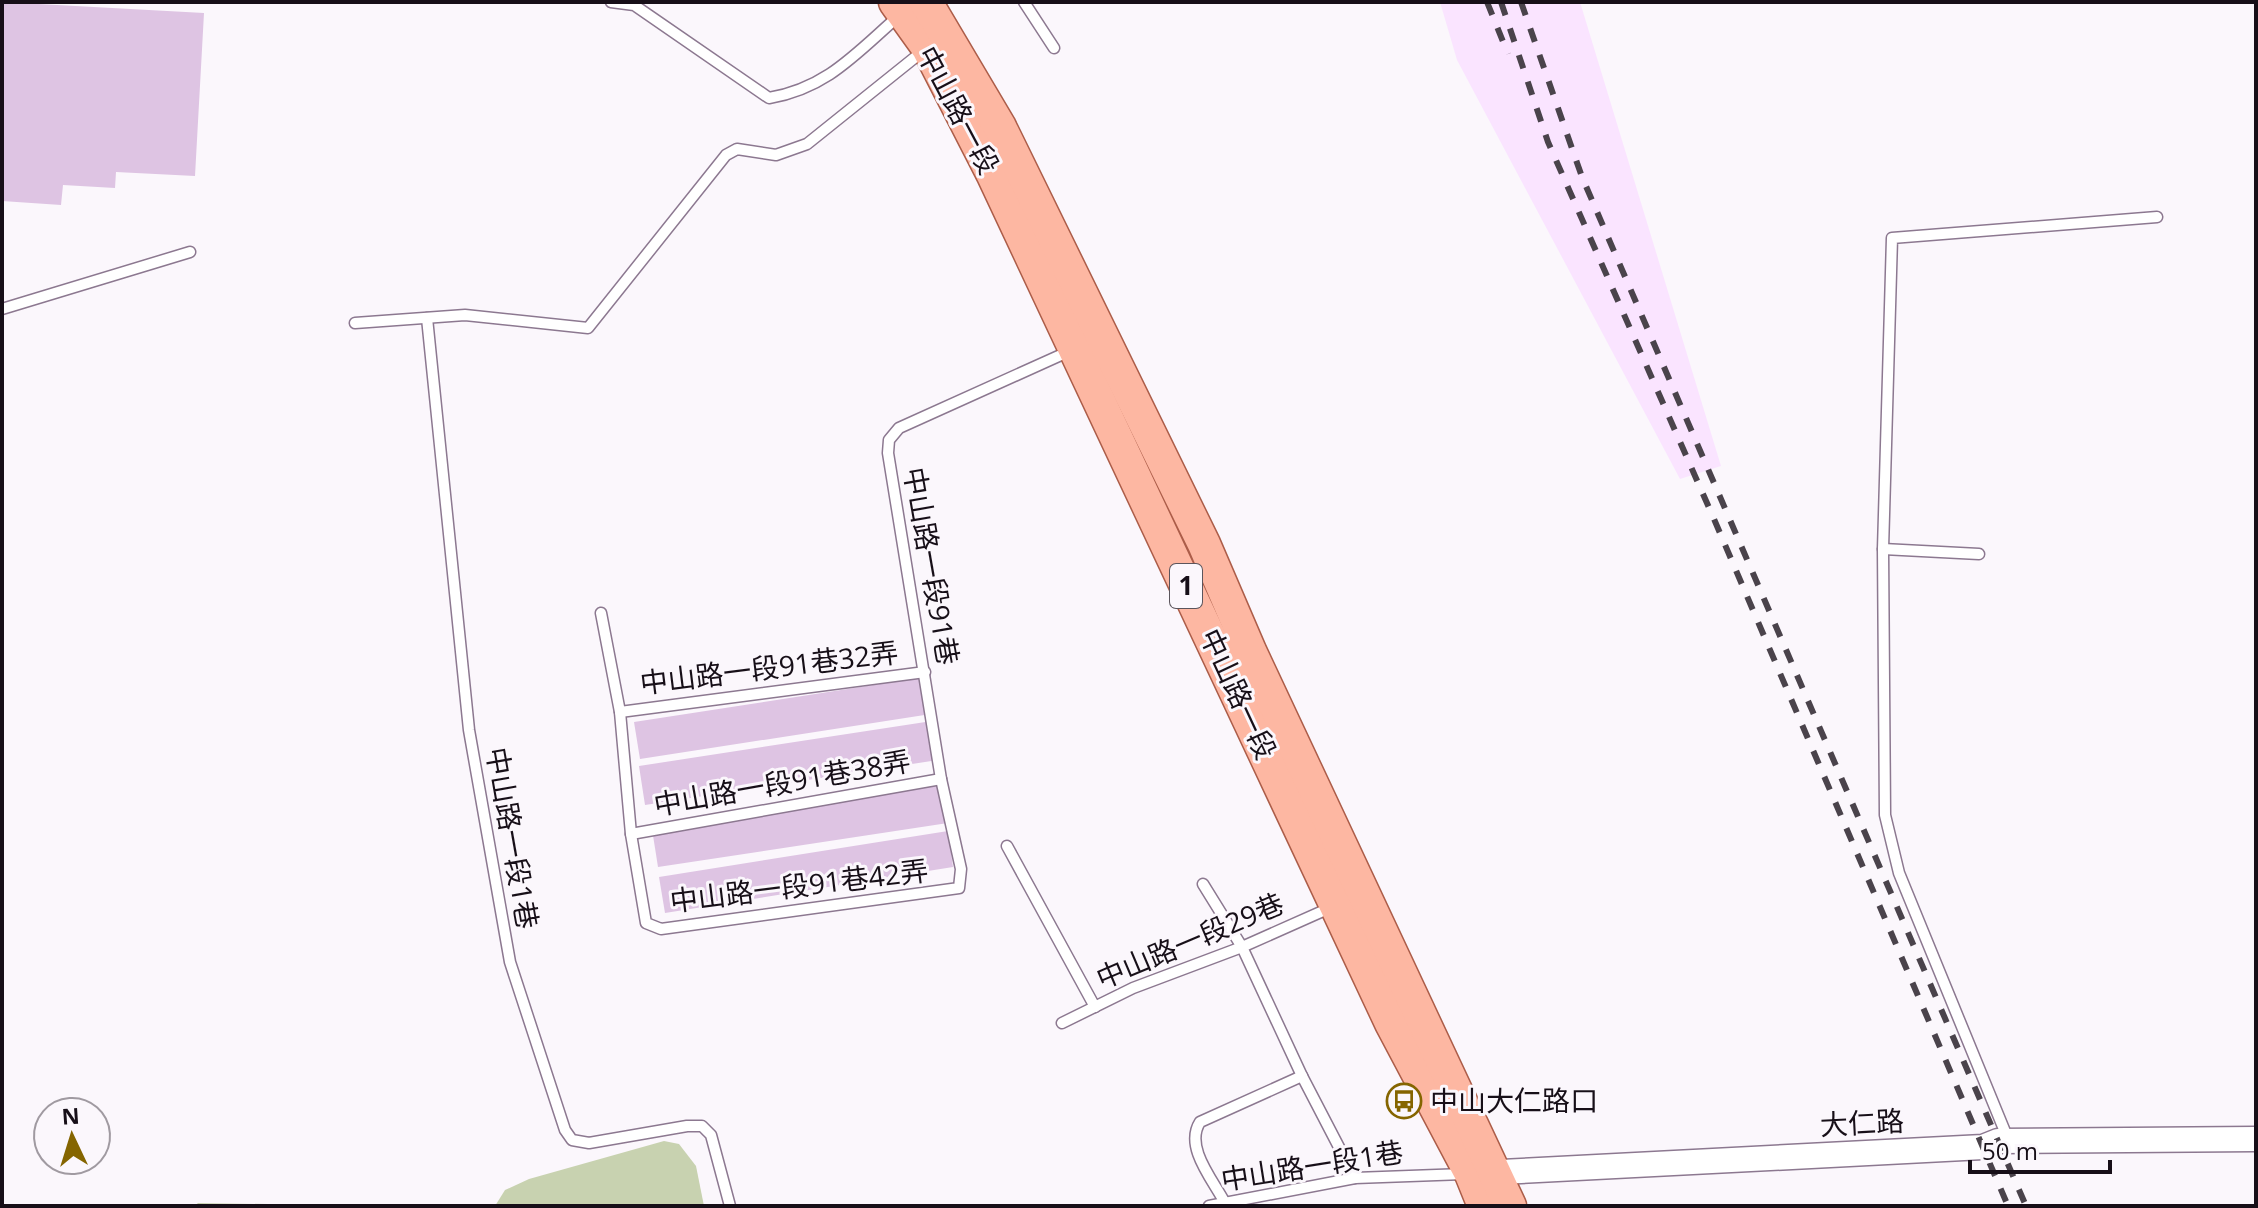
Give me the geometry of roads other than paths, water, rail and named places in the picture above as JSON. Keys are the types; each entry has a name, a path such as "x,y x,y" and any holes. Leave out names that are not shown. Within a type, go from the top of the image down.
{"main road":[{"name":"中山路一段","path":"908,6 993,175 1204,544 1483,1173"},
{"name":"中山路一段","path":"908,6 1000,127 1088,342 1391,1023 1483,1173"},
{"name":"1","path":"1483,1173 1484,1206"},
{"name":"1","path":"1483,1173 1510,1206"}],"street":[{"name":"大仁路","path":"1483,1173 1983,1147 2008,1140 2256,1139"}],"lane":[{"path":"611,2 634,5 769,98 795,93 827,78 908,6"},
{"path":"1024,2 1054,48"},
{"path":"355,323 465,315 588,328 726,155 737,149 776,155 807,144 928,48"},
{"path":"2008,1140 1899,873 1885,815 1883,549 1892,238 2157,217"},
{"path":"2,309 190,252"},
{"name":"中山路一段1巷","path":"427,318 469,730 510,962 565,1130 572,1140 589,1143 702,1126 711,1135 730,1206"},
{"name":"中山路一段91巷","path":"959,888 961,869 941,779 888,453 889,440 899,428 1088,342"},
{"path":"1883,549 1979,554"},
{"path":"601,613 620,712 631,834"},
{"name":"中山路一段91巷32弄","path":"620,712 925,672"},
{"name":"中山路一段91巷38弄","path":"631,834 941,779"},
{"name":"中山路一段91巷42弄","path":"631,834 646,923 661,929 959,888"},
{"path":"1007,846 1095,1007"},
{"path":"1203,884 1242,947 1302,1076 1355,1178"},
{"name":"中山路一段29巷","path":"1062,1023 1133,988 1242,947 1337,904"},
{"path":"1225,1203 1194,1144 1194,1132 1200,1122 1302,1076"},
{"name":"中山路一段1巷","path":"1209,1206 1355,1178 1483,1173"}],"railway":[{"path":"1487,2 1508,54"},
{"path":"1501,2 1548,142 1714,519 2008,1206"},
{"path":"1521,2 1582,177 2026,1206"}],"place":[{"name":"中山大仁路口","path":"1404,1101"}]}
